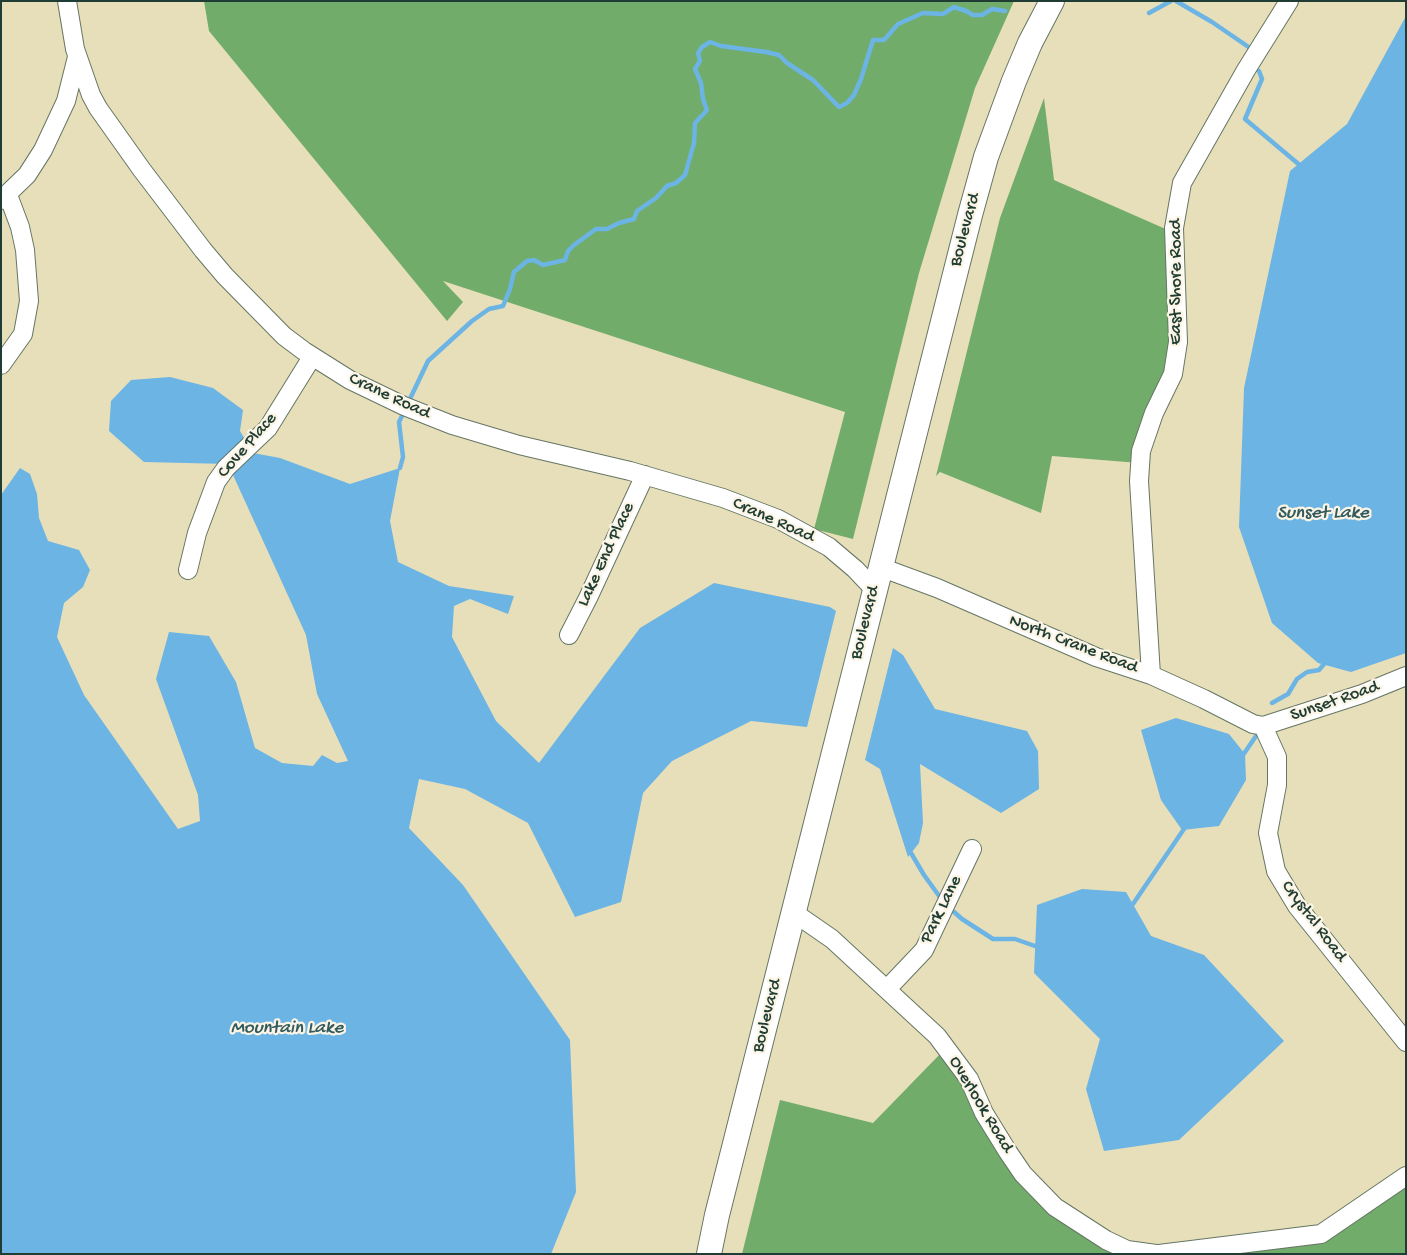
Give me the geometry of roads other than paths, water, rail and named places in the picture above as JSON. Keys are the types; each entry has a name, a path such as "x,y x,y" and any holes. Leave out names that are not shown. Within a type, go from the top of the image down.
{"main road":[{"name":"Boulevard","path":"709,1254 793,912 967,225 986,157 1030,43 1052,1"}],"street":[{"name":"Crane Road","path":"67,1 78,57 90,95 98,108 224,276 284,336 312,357 350,380 452,425 510,443 645,475 723,498 778,518 829,547 856,569 874,590"},
{"name":"East Shore Road","path":"1151,675 1139,480 1141,451 1154,413 1173,374 1178,342 1174,228 1182,183 1243,75 1289,1"},
{"path":"1,365 24,334 29,301 25,250 20,226 5,197 26,175 43,150 66,101 78,57"},
{"name":"Cove Place","path":"188,570 204,510 216,482 226,468 262,435 312,357"},
{"name":"Lake End Place","path":"569,635 645,475"},
{"name":"North Crane Road","path":"880,567 937,588 1096,657 1151,675 1253,724 1263,726"},
{"name":"Sunset Road","path":"1263,726 1362,694 1406,676"},
{"name":"Crystal Road","path":"1263,726 1277,757 1277,786 1268,833 1276,871 1297,906 1406,1042"},
{"name":"Park Lane","path":"887,989 924,950 972,849"},
{"name":"Overlook Road","path":"793,912 832,938 937,1036 969,1079 984,1113 1023,1174 1055,1207 1106,1240 1127,1250 1158,1254 1321,1234 1406,1176"}],"water":[{"name":"Sunset Lake","path":"1406,16 1406,653 1351,672 1318,663 1272,623 1239,527 1244,388 1290,171 1347,124"},
{"name":"Mountain Lake","path":"170,377 213,388 243,410 240,431 253,453 280,458 350,484 400,468 390,521 398,562 449,586 514,596 508,614 470,599 454,606 452,637 496,721 539,763 640,628 714,583 830,607 836,611 807,727 751,721 672,761 643,793 621,902 575,917 528,823 465,789 419,779 409,828 463,885 570,1040 576,1192 551,1254 1,1254 1,495 20,468 30,474 37,494 39,518 48,541 79,550 90,570 83,587 64,603 57,637 84,695 178,829 200,821 198,795 156,679 169,632 209,636 236,682 255,748 282,763 313,766 322,755 337,763 348,761 317,694 306,635 228,464 144,462 109,431 111,401 131,380"},
{"path":"893,648 903,655 935,709 1027,731 1038,751 1039,789 1001,813 920,764 923,823 919,843 908,857 880,769 865,760"},
{"path":"1176,718 1229,734 1245,754 1246,780 1219,826 1182,830 1161,800 1141,730"},
{"path":"1082,889 1126,892 1151,936 1204,955 1284,1041 1179,1140 1104,1151 1086,1089 1100,1039 1034,973 1037,905"}],"waterway":[{"path":"1149,13 1171,1"},
{"path":"1176,1 1212,22 1250,48"},
{"path":"408,403 428,361 472,321 489,309 503,306 514,272 527,261 534,260 543,265 565,260 568,251 596,229 607,229 634,219 637,211 656,198 667,186 676,183 685,175 694,143 695,123 707,110 703,99 701,83 695,69 700,61 698,53 702,47 710,42 721,46 779,55 787,63 813,80 839,107 847,103 854,95 873,40 884,40 898,24 923,13 943,14 954,7 973,15 982,15 992,9 1005,11"},
{"path":"1259,71 1262,79 1245,119 1302,167"},
{"path":"400,468 403,457 399,422 405,410"},
{"path":"1272,703 1288,694 1297,679 1307,672 1319,670 1324,664"},
{"path":"1241,758 1256,736"},
{"path":"1128,906 1133,904 1186,826"},
{"path":"911,853 942,900"},
{"path":"954,912 993,939 1015,939 1035,946 1038,945"}]}
